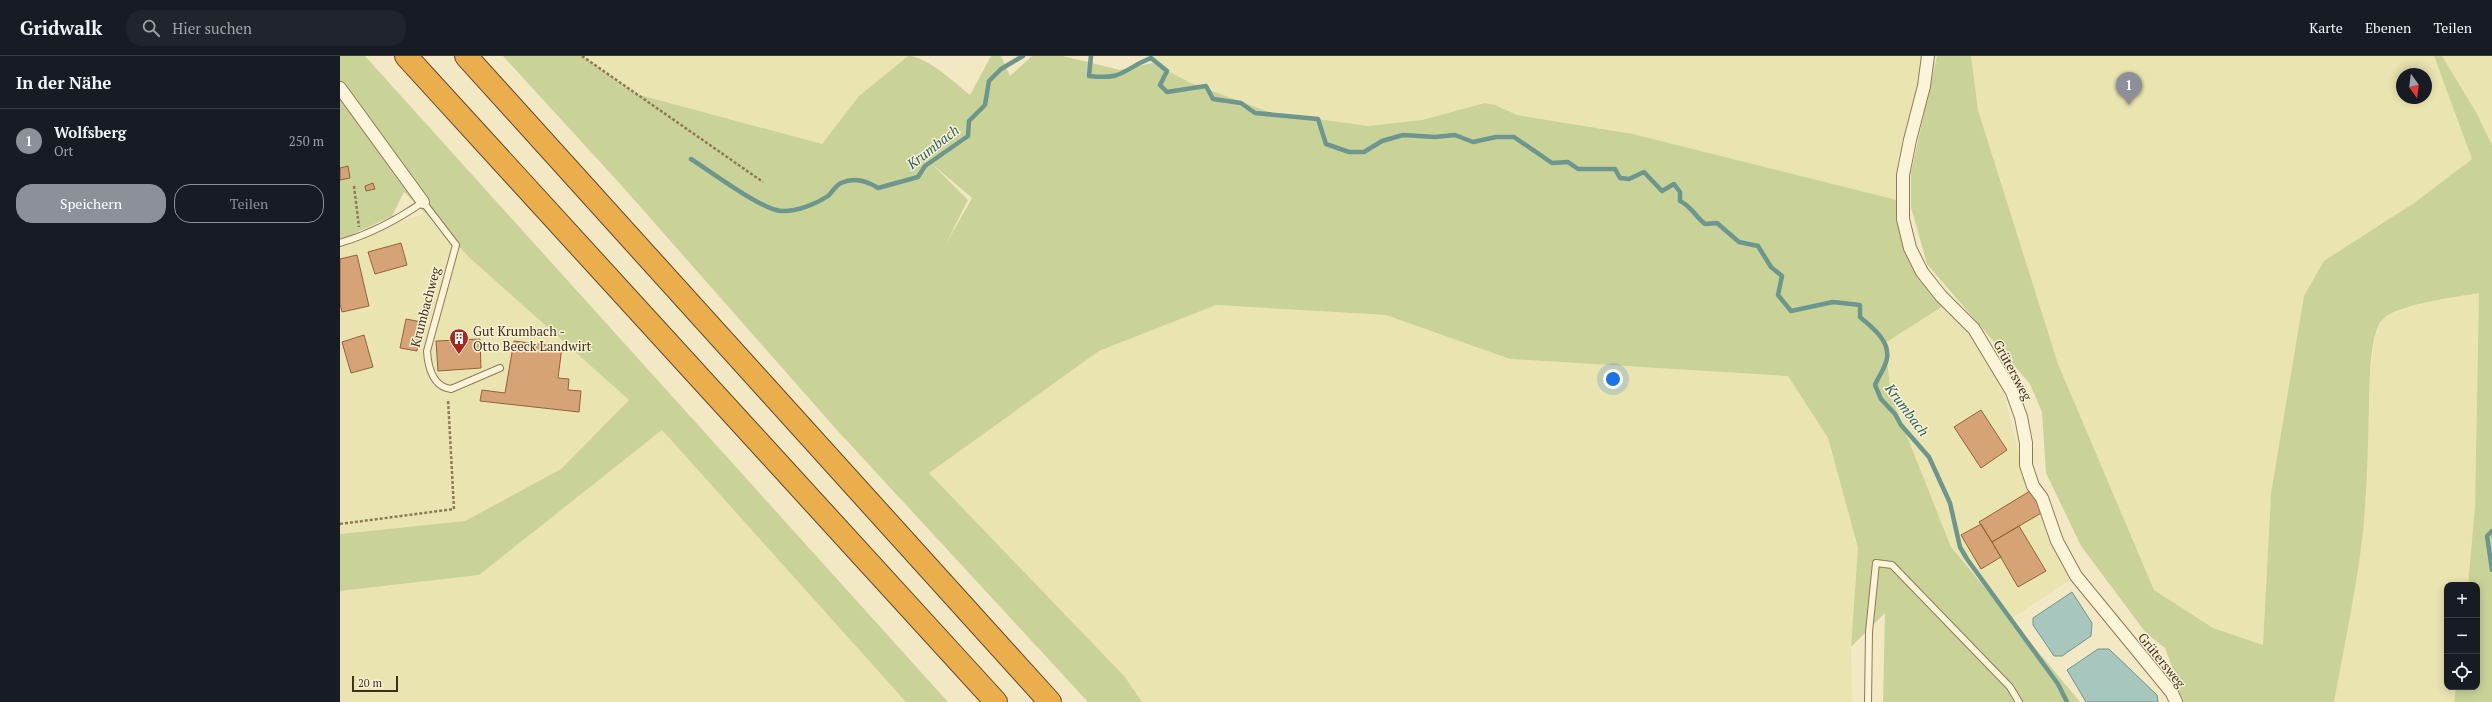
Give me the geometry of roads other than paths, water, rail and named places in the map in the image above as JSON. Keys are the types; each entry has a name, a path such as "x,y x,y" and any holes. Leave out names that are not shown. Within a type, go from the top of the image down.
{"highway":[{"path":"406,56 996,702"},
{"path":"466,56 1050,702"}],"street":[{"name":"Grütersweg","path":"1928,56 1924,86 1910,140 1903,175 1903,219 1910,248 1915,260 1932,284 1974,329 2012,392 2021,417 2026,443 2026,465 2033,486 2042,498 2057,541 2076,576 2172,694 2176,702"},
{"name":"Krumbachweg","path":"340,88 423,202"}],"lane":[{"path":"340,244 360,237 394,221 423,202"},
{"name":"Krumbachweg","path":"423,202 456,245 427,351 432,374 438,383 448,389 458,388 500,368"},
{"path":"1868,702 1869,632 1876,564 1892,565 2010,687 2019,702"}],"water":[{"path":"2072,592 2092,623 2091,636 2062,656 2054,656 2033,625 2033,618"},
{"path":"2098,649 2109,649 2157,695 2158,702 2086,702 2067,670"}],"waterway":[{"name":"Krumbach","path":"691,159 749,197 772,209 781,211 799,209 818,202 828,196 839,184 846,181 856,180 869,183 878,188 918,177 925,166 968,136 969,121 985,105 989,81 1001,69 1023,56"},
{"name":"Krumbach","path":"1091,56 1089,76 1110,77 1117,75 1151,58 1167,71 1160,85 1167,92 1206,86 1213,99 1241,103 1255,113 1318,119 1326,144 1349,152 1364,152 1382,141 1403,135 1435,137 1455,135 1473,142 1496,137 1514,137 1552,163 1568,162 1578,169 1615,169 1620,178 1629,179 1644,172 1662,191 1674,184 1680,192 1680,201 1705,224 1717,223 1739,242 1758,246 1771,267 1782,276 1778,295 1791,311 1833,302 1860,305 1860,317 1879,335 1886,346 1887,358 1875,385 1881,399 1895,414 1901,425 1929,457 1950,503 1960,547 1967,559 2058,684 2067,702"},
{"path":"2492,531 2487,536 2492,570"}],"place":[{"name":"Wolfsberg","path":"2129,105"},
{"name":"Gut Krumbach - Otto Beeck Landwirt","path":"459,355"}]}
